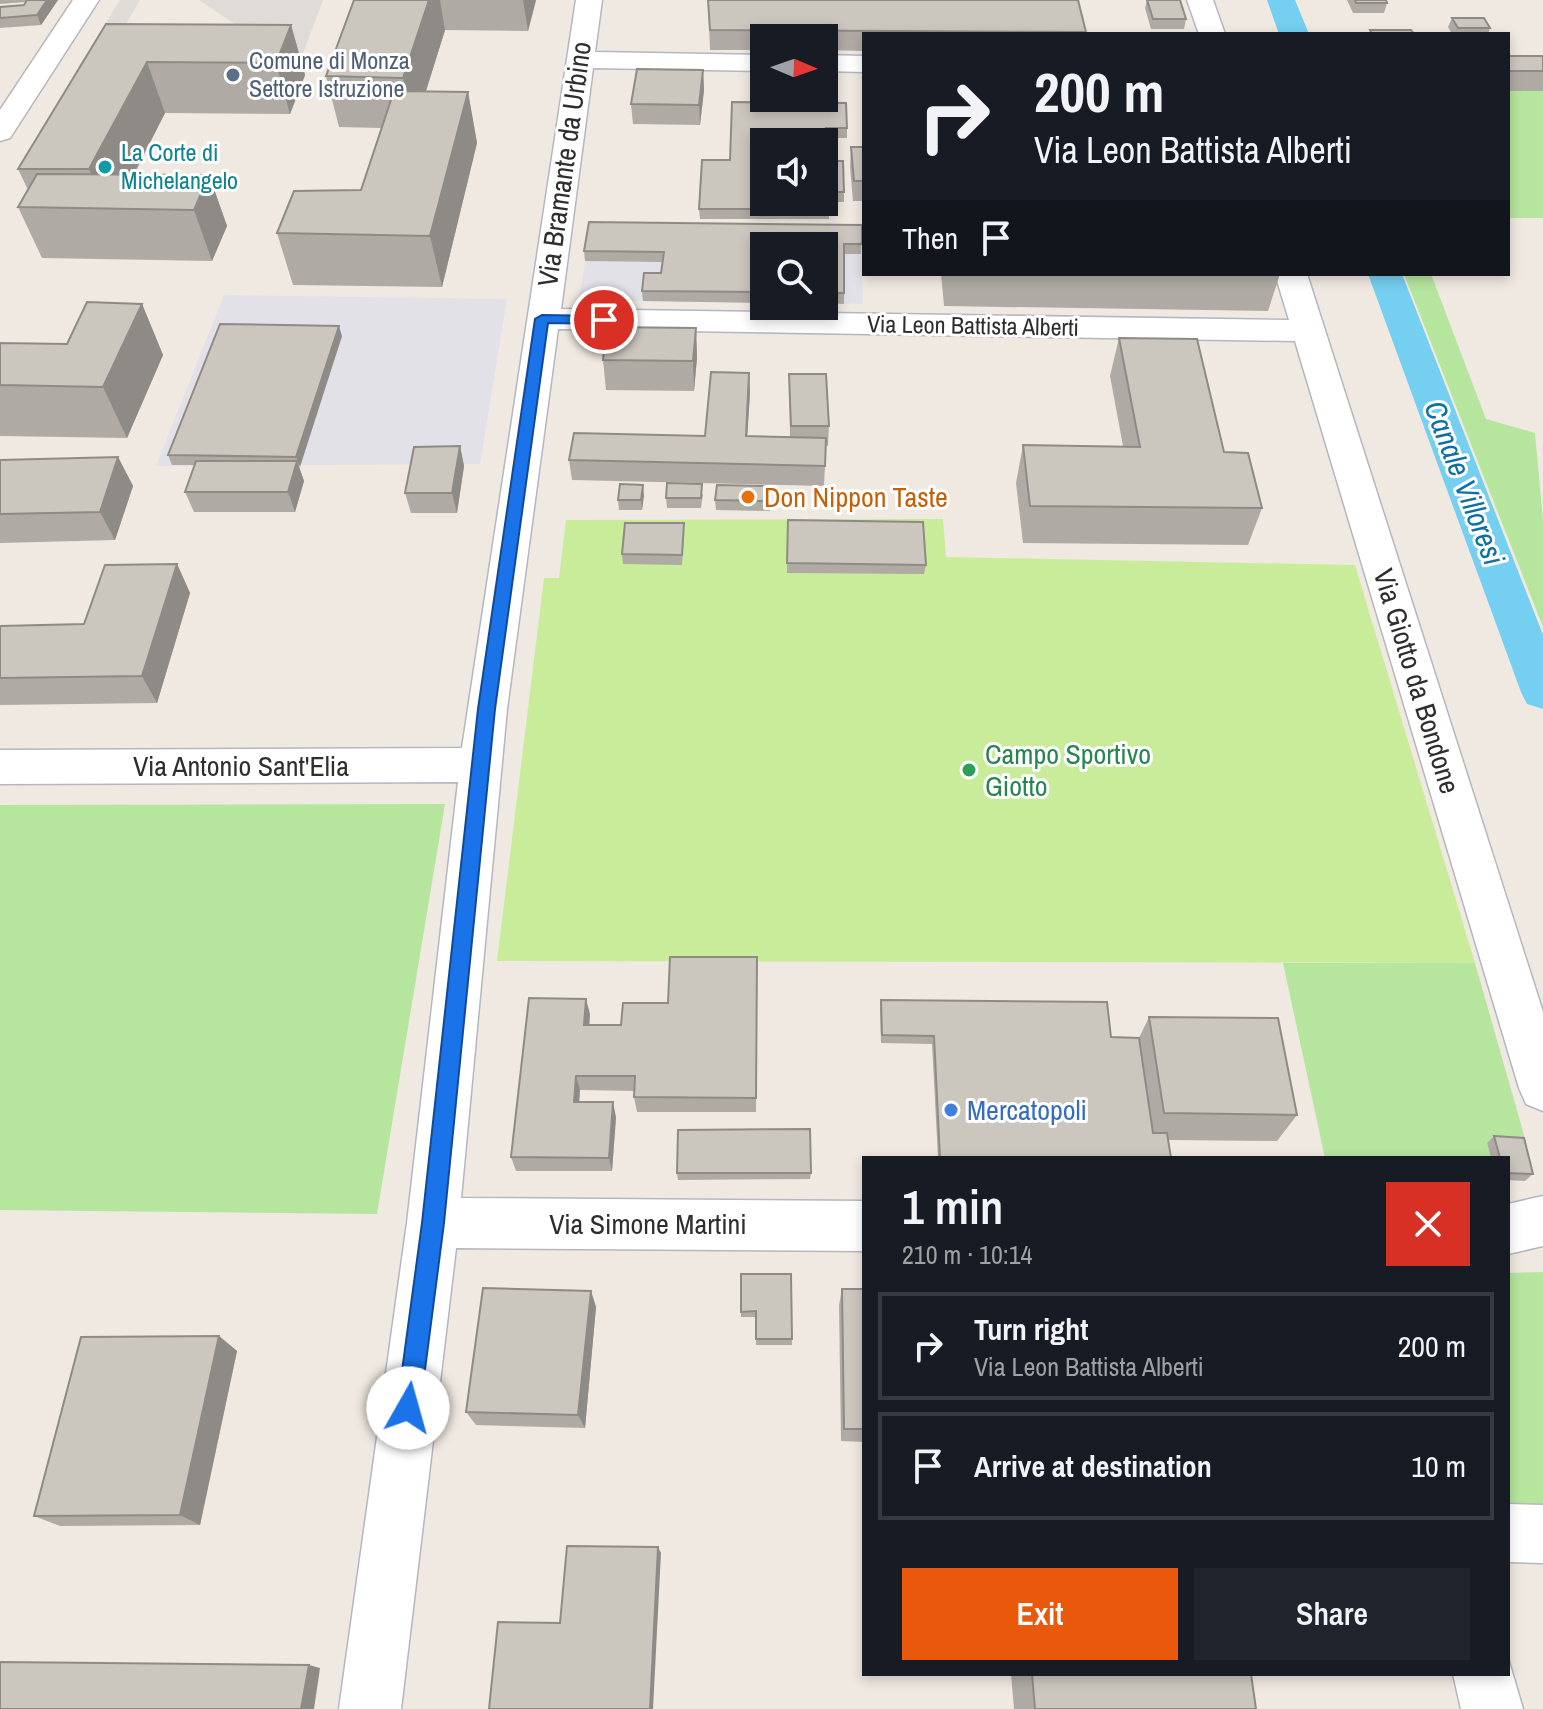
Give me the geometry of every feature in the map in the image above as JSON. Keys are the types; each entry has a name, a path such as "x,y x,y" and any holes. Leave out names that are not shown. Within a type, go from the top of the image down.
{"street":[{"path":"0,132 86,0"},
{"name":"Via Bramante da Urbino","path":"370,1709 433,1223 482,765 514,503 589,0"},
{"path":"1200,0 1211,32"},
{"path":"579,60 750,63"},
{"path":"838,63 862,64"},
{"name":"Via Giotto da Bondone","path":"1292,276 1543,1088"},
{"name":"Via Leon Battista Alberti","path":"542,319 1309,331"},
{"name":"Via Antonio Sant'Elia","path":"0,767 482,765"},
{"path":"1510,1229 1543,1221"},
{"name":"Via Simone Martini","path":"433,1223 862,1226"},
{"path":"1510,1533 1543,1534"},
{"path":"1484,1676 1492,1709"}],"shaded area":[{"path":"120,0 140,0 110,53 251,35 199,0 323,0 297,70 79,66"},
{"path":"590,232 750,234 750,303 579,300"},
{"path":"838,236 861,236 863,304 838,303"},
{"path":"224,295 507,299 480,464 156,466"}],"green space":[{"path":"1510,91 1543,91 1543,218 1510,218"},
{"path":"1405,276 1432,276 1486,419 1535,433 1543,521 1543,627"},
{"name":"Campo Sportivo Giotto","path":"943,519 946,557 1355,565 1475,963 497,961 544,578 559,578 566,520"},
{"path":"445,804 377,1214 0,1210 0,805"},
{"path":"1283,963 1475,963 1526,1142 1487,1143 1490,1156 1325,1156"},
{"path":"1543,1272 1543,1505 1510,1505 1510,1273"}],"building":[{"path":"27,0 47,0 37,15 0,18 0,7 24,5"},
{"path":"354,0 429,0 403,78 326,76"},
{"path":"708,0 1078,0 1086,32 838,31 838,24 750,24 750,30 710,30"},
{"path":"1147,0 1180,0 1186,19 1153,19"},
{"path":"1355,0 1386,0 1387,3 1356,3"},
{"path":"1452,18 1484,18 1490,28 1458,28"},
{"path":"106,24 291,25 276,63 147,62 89,169 18,169"},
{"path":"1370,30 1412,32 1371,32"},
{"path":"1510,56 1543,56 1543,71 1510,71"},
{"path":"637,69 703,70 699,105 631,104"},
{"path":"394,91 468,92 430,236 277,233 294,191 361,190"},
{"path":"732,102 750,102 750,112 838,112 838,103 846,103 847,128 750,128 750,209 699,209 702,160 730,160"},
{"path":"851,147 862,147 862,181 854,181"},
{"path":"838,161 843,161 844,192 838,192"},
{"path":"37,174 209,175 194,210 18,207"},
{"path":"589,222 862,225 862,244 844,244 844,293 838,293 838,232 750,232 750,292 642,291 644,273 661,273 664,252 584,251"},
{"path":"87,302 142,304 103,387 0,385 0,343 67,344"},
{"path":"220,324 339,326 296,457 168,455"},
{"path":"607,327 696,328 693,361 603,360"},
{"path":"1119,338 1197,339 1224,452 1248,453 1262,508 1030,506 1023,445 1140,447"},
{"path":"711,372 749,373 746,436 826,438 825,466 569,460 574,433 705,436"},
{"path":"789,374 826,374 829,426 791,426"},
{"path":"460,446 452,493 405,493 414,447"},
{"path":"118,457 100,512 0,514 0,460"},
{"path":"196,461 297,461 288,492 185,492"},
{"path":"667,483 702,484 701,498 666,498"},
{"path":"620,484 643,485 641,500 618,500"},
{"path":"717,485 770,486 769,501 715,500"},
{"path":"788,520 923,522 926,565 787,563"},
{"path":"625,523 684,523 682,555 622,554"},
{"path":"177,564 142,676 0,678 0,626 84,624 105,565"},
{"path":"670,957 757,957 756,1098 634,1097 635,1076 576,1076 574,1102 613,1102 609,1158 511,1157 529,998 586,999 584,1025 621,1025 623,1003 668,1003"},
{"path":"881,1000 1107,1002 1111,1037 1139,1038 1153,1133 1167,1133 1171,1156 940,1156 934,1036 882,1035"},
{"path":"1149,1017 1278,1018 1297,1115 1164,1113"},
{"path":"810,1129 811,1173 677,1173 678,1130"},
{"path":"1494,1136 1524,1138 1533,1174 1510,1173 1510,1156 1499,1156"},
{"path":"741,1274 791,1274 792,1339 756,1339 756,1311 741,1312"},
{"path":"483,1288 591,1291 578,1415 466,1412"},
{"path":"842,1289 862,1289 862,1429 844,1429"},
{"path":"219,1336 180,1515 34,1516 81,1337"},
{"path":"567,1546 658,1547 650,1709 489,1709 498,1622 560,1623"},
{"path":"0,1662 309,1665 301,1709 0,1709"},
{"path":"1032,1676 1251,1676 1256,1709 1035,1709"}],"waterway":[{"name":"Canale Villoresi","path":"1281,0 1293,32"},
{"name":"Canale Villoresi","path":"1386,276 1543,692"}],"place":[{"name":"Comune di Monza Settore Istruzione","path":"233,75"},
{"name":"La Corte di Michelangelo","path":"105,167"},
{"name":"Don Nippon Taste","path":"748,497"},
{"name":"Campo Sportivo Giotto","path":"969,770"},
{"name":"Mercatopoli","path":"951,1110"}],"route":[{"path":"408,1408 433,1223 487,709 542,319 604,320"}]}
